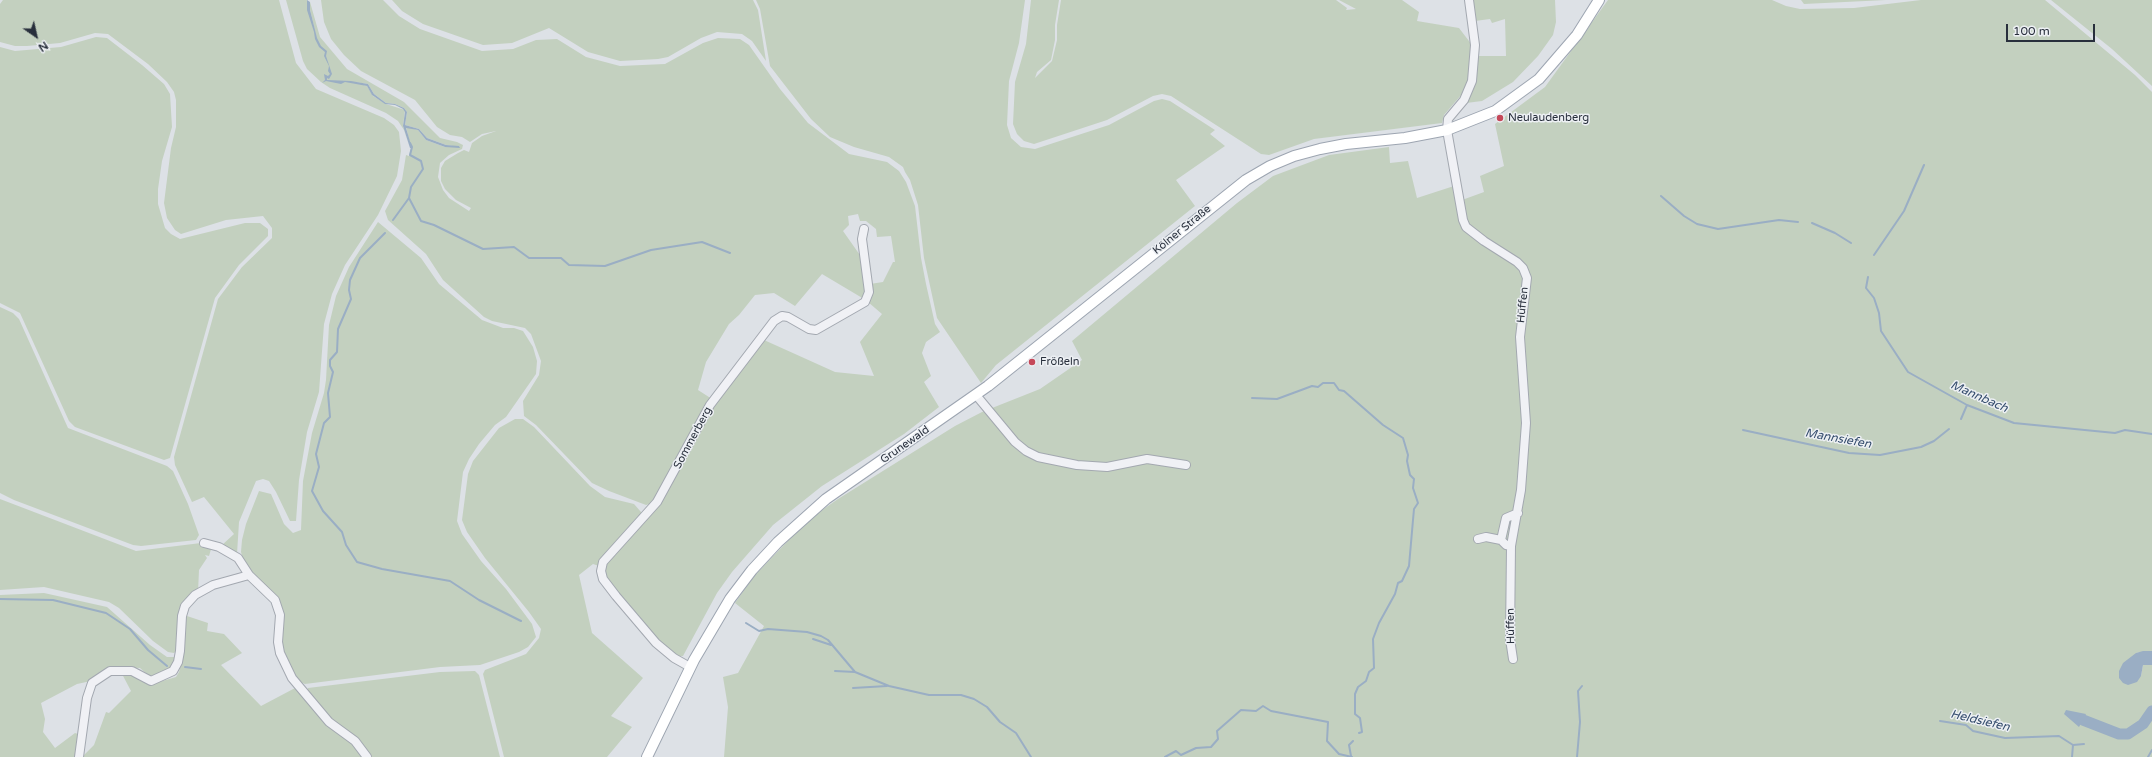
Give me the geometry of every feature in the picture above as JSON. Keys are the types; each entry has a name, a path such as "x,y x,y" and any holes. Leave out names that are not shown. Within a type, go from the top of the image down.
{"main road":[{"name":"Kölner Straße","path":"982,390 1246,180 1270,166 1294,156 1320,149 1346,144 1405,138 1448,130 1495,111 1539,79 1577,35 1599,0"},
{"name":"Grunewald","path":"647,757 690,667 730,599 752,570 783,536 826,499 982,390"}],"street":[{"path":"1448,130 1448,119 1469,92 1474,66 1476,45 1469,0"},
{"path":"1460,105 1468,109"},
{"name":"Hüffen","path":"1448,130 1463,220 1466,227 1484,241 1517,262 1523,268 1527,278 1520,337 1526,423 1518,513 1511,546 1510,639 1513,659"},
{"name":"Sommerberg","path":"690,667 674,658 656,643 616,596 603,579 601,571 603,562 657,502 710,405 774,321 782,316 788,317 809,329 816,330 865,302 869,292 862,239 864,229"},
{"path":"982,390 1015,442 1026,451 1038,457 1071,464 1107,467 1147,459 1186,465"},
{"path":"1501,540 1506,518 1518,513"},
{"path":"1478,539 1486,538 1501,540 1506,545 1511,546"},
{"path":"204,543 219,547 238,558 249,575 275,600 279,608 280,653 292,678 329,722 355,741 367,757"},
{"path":"79,757 87,698 92,683 110,671 132,671 151,681 173,671 178,662 182,616 185,606 195,595 213,585 249,575"}],"green space":[{"path":"3,0 279,0 296,63 316,89 384,118 394,125 399,132 401,151 397,176 378,215 345,265 332,294 324,324 319,392 307,432 299,480 296,521 290,521 269,481 263,479 256,481 239,522 237,554 221,546 234,534 204,497 192,502 175,465 174,457 218,299 242,267 272,238 272,228 263,216 226,220 181,234 175,230 167,218 164,203 171,148 176,127 176,100 174,92 167,82 148,64 108,34 95,33 60,43 27,46 15,46 0,42 0,4"},
{"path":"286,0 307,0 316,35 310,10 310,2 320,37 347,69 404,102 440,138 463,145 462,149 449,155 440,163 438,177 443,190 449,198 469,211 471,208 456,200 445,189 441,181 441,168 445,161 458,153 464,150 469,152 472,143 482,136 496,131 482,134 470,142 462,137 450,135 437,127 415,100 361,71 344,55 331,39 324,22 321,0 383,0 399,16 420,29 482,51 513,49 536,40 557,39 586,57 620,66 665,64 703,43 718,38 740,39 749,45 780,89 808,123 849,154 887,162 899,171 906,182 915,206 921,258 926,284 935,324 940,332 926,342 922,353 931,376 924,382 939,407 904,434 822,486 773,525 732,572 717,593 683,656 676,656 655,640 608,584 604,569 606,562 656,508 667,493 707,416 764,340 835,372 874,376 860,342 882,314 868,302 870,295 870,284 883,282 893,262 895,262 891,236 877,237 876,229 866,221 860,221 858,214 848,216 849,225 843,231 862,258 866,289 864,299 822,274 795,306 774,293 755,295 739,315 729,324 706,362 698,390 712,399 653,503 646,505 609,491 592,483 536,425 524,416 523,401 539,375 541,361 531,334 525,328 492,321 484,317 443,280 426,254 388,220 385,211 402,180 406,155 409,156 411,148 406,127 418,130 426,140 445,147 460,147 446,145 427,138 419,129 405,125 407,112 404,108 395,104 386,103 374,94 368,84 354,82 367,86 373,96 386,104 405,110 403,126 410,148 404,130 398,121 386,113 330,88 321,82 307,69 303,61"},
{"path":"392,0 753,0 758,10 766,61 752,41 742,34 717,32 701,38 668,57 658,59 620,61 588,52 549,28 512,43 483,45 423,24 402,11"},
{"path":"756,0 1025,0 1019,43 1009,81 1007,125 1011,138 1021,147 1035,149 1109,125 1154,101 1162,99 1170,101 1215,130 1210,134 1225,146 1176,180 1195,206 996,365 981,383 937,318 924,258 918,205 910,180 903,167 889,157 854,147 830,137 811,119 770,66 760,9"},
{"path":"1031,0 1059,0 1055,25 1055,40 1051,60 1037,72 1035,78 1052,61 1057,40 1057,25 1061,0 1336,0 1347,8 1346,10 1356,9 1339,0 1402,0 1419,12 1417,21 1459,28 1472,45 1468,81 1462,94 1444,115 1442,123 1314,139 1269,155 1261,154 1171,96 1162,94 1153,96 1107,120 1034,144 1024,141 1017,134 1013,124 1015,82 1026,44"},
{"path":"1471,0 1555,0 1556,22 1553,35 1538,56 1513,82 1482,101 1466,103 1473,90 1478,56 1506,56 1505,19 1492,23 1490,19 1475,21"},
{"path":"1608,0 1772,0 1786,6 1800,9 1854,8 1921,0 2045,0 2135,75 2152,92 2152,651 2136,653 2141,676 2143,665 2152,665 2152,757 724,757 728,707 723,677 738,673 764,626 735,603 754,576 808,520 838,499 955,426 982,412 1040,389 1082,360 1072,341 1237,203 1273,176 1329,155 1389,147 1390,163 1408,161 1417,198 1454,186 1462,200 1484,192 1480,176 1504,166 1495,124 1545,87"},
{"path":"1801,0 1886,0 1804,4"},
{"path":"2051,0 2152,0 2152,86 2112,49"},
{"path":"96,37 107,38 164,84 170,94 172,127 162,161 158,189 158,204 165,228 171,234 180,239 245,223 260,223 268,229 268,236 239,265 215,298 170,458 164,460 75,427 69,421 20,313 0,303 0,47 15,51 61,47"},
{"path":"378,222 421,258 439,284 482,320 503,328 514,328 523,331 533,347 537,361 536,374 506,417 495,425 479,444 469,459 463,472 457,521 462,534 481,561 506,589 532,624 536,637 528,647 519,652 480,665 440,667 305,684 298,681 283,654 281,639 283,611 279,601 245,565 241,552 242,540 246,524 259,491 271,494 284,524 293,533 301,530 303,481 312,433 324,393 329,325 336,296 349,267"},
{"path":"0,307 13,313 19,319 68,428 167,466 173,471 188,504 199,535 196,540 141,546 133,545 14,500 0,493"},
{"path":"515,419 523,419 534,427 590,486 605,497 634,504 641,512 642,517 599,566 593,564 579,575 592,633 643,678 611,716 632,727 607,757 504,757 483,674 485,670 526,654 539,638 541,629 485,558 467,532 462,520 468,474 473,461 499,428"},
{"path":"0,499 136,551 201,543 212,546 209,556 205,555 207,558 199,570 198,592 186,601 178,614 178,649 174,653 168,652 153,641 119,608 109,602 44,587 0,590"},
{"path":"44,593 107,607 150,645 167,657 174,657 176,661 169,670 156,677 149,676 140,668 113,667 91,681 77,684 41,703 45,719 43,732 55,748 75,733 78,734 79,749 76,757 0,757 0,595"},
{"path":"184,615 208,623 207,631 224,634 242,653 221,665 261,706 297,687 325,724 347,738 363,757 82,757 94,745 106,712 109,713 131,691 121,672 127,672 152,684 176,677 183,658"},
{"path":"475,671 479,675 500,757 370,757 360,740 329,720 306,692 308,688 440,672"}],"water":[{"path":"307,0 310,2 310,10 317,38 321,46 327,51 326,56 332,74 329,79 327,78 327,80 351,81 368,84 374,94 386,103 395,104 404,108 407,112 405,125 419,129 427,138 446,145 459,146 460,148 445,147 426,140 418,130 406,128 412,148 410,148 403,126 405,112 403,109 395,105 385,104 372,95 367,86 345,82 341,84 326,81 322,83 325,80 324,74 328,76 330,74 328,71 329,66 324,56 325,52 319,47 315,39 307,10"},
{"path":"2152,651 2152,665 2143,665 2141,676 2137,682 2128,685 2123,683 2119,678 2119,671 2123,663 2136,653"},
{"path":"2066,710 2086,714 2079,727 2064,714"}],"waterway":[{"path":"393,220 409,198 411,187 423,169 421,161 410,155 412,147 410,143"},
{"path":"1874,255 1904,211 1924,165"},
{"name":"Mannbach","path":"1661,196 1684,216 1697,224 1718,229 1779,220 1798,222"},
{"path":"409,198 421,221 434,225 483,249 514,247 529,258 561,258 569,265 605,266 651,250 702,242 730,253"},
{"name":"Mannbach","path":"1812,223 1835,233 1851,243"},
{"path":"385,233 360,258 350,280 349,290 351,299 338,329 337,352 330,360 330,366 333,372 328,393 330,417 324,423 316,454 319,467 312,491 323,511 342,532 346,545 357,562 382,569 450,581 479,600 521,621"},
{"name":"Mannbach","path":"1868,277 1866,288 1874,298 1879,313 1881,331 1908,372 1967,405 2014,423 2115,433 2125,430 2152,434"},
{"path":"1252,398 1277,399 1312,386 1318,387 1323,383 1334,383 1339,390 1344,391 1383,425 1403,438 1408,455 1407,461 1410,475 1414,479 1413,488 1418,503 1414,509 1409,566 1402,581 1398,583 1395,594 1379,623 1373,639 1374,668 1369,672 1366,681 1358,687 1355,694 1355,714 1360,718 1362,732 1359,733"},
{"name":"Mannsiefen","path":"1961,419 1967,405"},
{"name":"Mannsiefen","path":"1743,430 1849,453 1880,455 1921,447 1934,441 1949,429"},
{"path":"0,599 53,600 106,613 130,629 148,650 167,666"},
{"path":"746,623 759,631 768,629 807,632 821,636 828,640 855,672 889,686 929,695 961,695 974,699 987,707 1000,722 1016,733 1031,757"},
{"path":"813,639 831,645"},
{"path":"185,667 201,669"},
{"path":"835,671 855,672"},
{"path":"853,688 887,686"},
{"path":"1577,757 1580,722 1578,691 1582,686"},
{"path":"1165,757 1176,751 1181,755 1196,748 1211,747 1218,739 1217,731 1241,710 1256,711 1263,706 1271,711 1328,722 1327,741 1339,754 1352,757"},
{"name":"Heldsiefen","path":"2083,720 2119,734 2128,734 2143,724 2152,711"},
{"name":"Heldsiefen","path":"1940,721 1966,725 1973,731 2005,738 2059,736 2073,745 2084,744"},
{"path":"1351,756 1349,745 1353,741"},
{"path":"2072,757 2073,745"},
{"path":"2148,757 2152,750"}],"place":[{"name":"Neulaudenberg","path":"1500,118"},
{"name":"Frößeln","path":"1032,362"}]}
